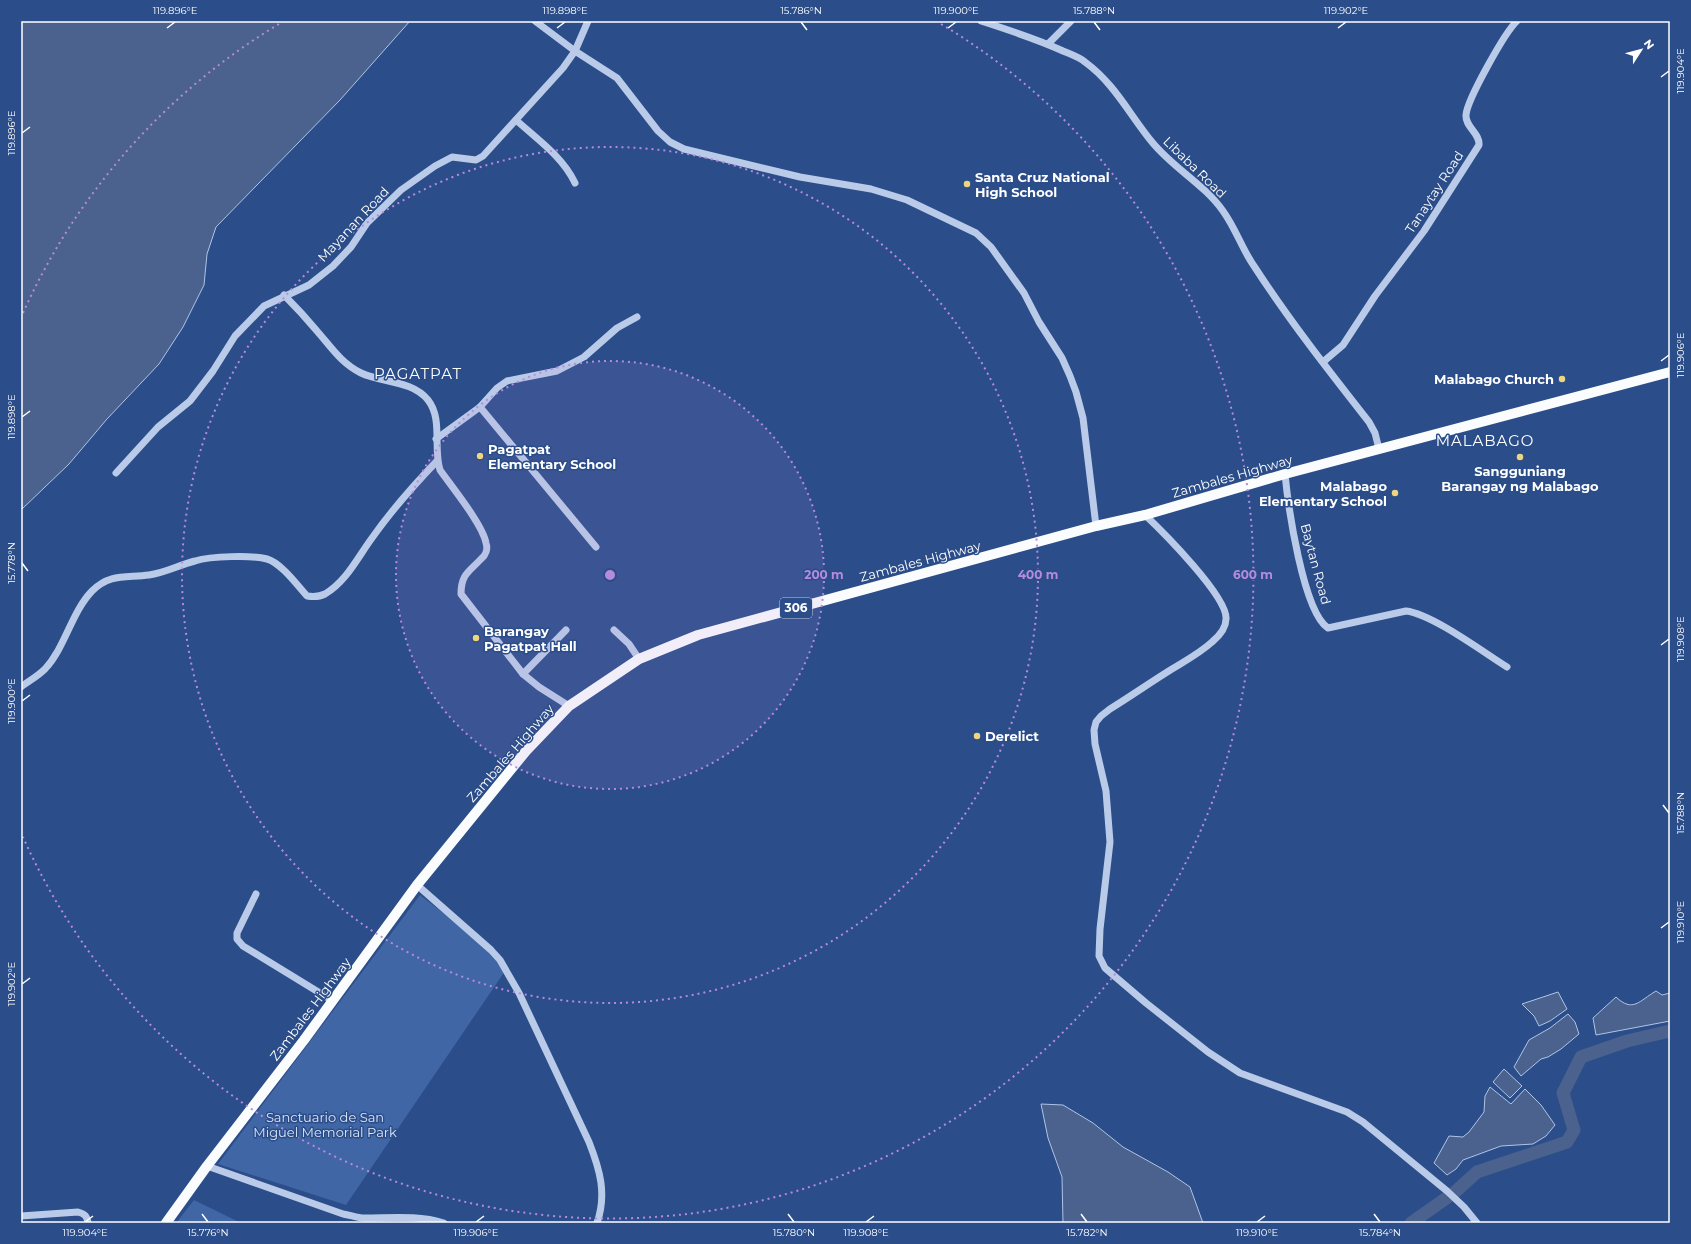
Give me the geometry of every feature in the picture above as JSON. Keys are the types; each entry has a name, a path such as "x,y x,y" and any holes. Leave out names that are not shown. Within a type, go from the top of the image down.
{"main road":[{"name":"Zambales Highway","path":"166,1223 207,1166 332,1002 417,885 526,751 569,706 638,659 698,635 1096,526 1146,514 1285,474 1670,372"}],"street":[{"path":"535,21 575,51 617,78 658,131 670,142 684,149 800,177 871,189 907,200 976,233 991,247 1024,293 1039,322 1062,358 1070,376 1083,418 1096,526"},
{"name":"Mayanan Road","path":"116,473 158,427 190,401 214,371 235,336 264,306 309,284 333,266 351,247 367,223 401,190 444,160 452,157 476,160 483,156 563,68 575,51 588,21"},
{"name":"Libaba Road","path":"981,21 1048,44 1084,61 1105,78 1124,101 1152,142 1168,160 1212,197 1223,211 1255,268 1303,336 1369,422 1375,433 1379,449"},
{"path":"1048,44 1071,21"},
{"name":"Tanaytay Road","path":"1323,362 1342,345 1375,296 1424,231 1479,145 1478,136 1467,121 1466,115 1470,103 1502,39 1517,21"},
{"path":"516,120 557,157 570,172 575,183"},
{"path":"284,296 342,361 361,373 407,386 421,393 428,399 435,418 437,461 440,470 481,530 486,542 487,551 483,558 463,577 461,594 523,674 539,687 569,706"},
{"path":"436,439 480,407 497,388 507,382 558,371 584,357 617,328 637,317"},
{"path":"480,407 596,547"},
{"path":"21,687 45,669 57,652 76,615 92,591 107,580 119,576 149,575 196,560 240,557 267,559 276,563 307,596 315,598 325,594 340,581 354,564 372,537 437,461"},
{"name":"Baytan Road","path":"1285,474 1296,547 1310,598 1323,625 1328,628 1406,611 1416,612 1507,667"},
{"path":"1146,514 1197,569 1221,603 1226,619 1219,635 1208,645 1110,709 1096,722 1094,730 1095,744 1106,791 1110,842 1100,929 1099,956 1105,968 1146,1003 1208,1052 1240,1073 1347,1112 1363,1122 1447,1191 1464,1207 1477,1223"},
{"path":"523,674 566,630"},
{"path":"614,630 629,644 638,659"},
{"path":"417,885 476,935 500,960 519,993 598,1164 603,1191 600,1214 597,1223"},
{"path":"256,894 237,933 237,939 243,946 332,1002"},
{"path":"207,1166 343,1214 363,1218 393,1220 431,1219 444,1223"},
{"path":"21,1216 78,1212 87,1217 88,1223"}],"green space":[{"name":"Sanctuario de San Miguel Memorial Park","path":"420,895 477,939 497,960 505,971 346,1205 218,1164"},
{"path":"194,1200 241,1223 176,1223"}],"shaded area":[{"path":"21,21 410,21 340,100 216,227 207,254 204,285 183,327 159,364 107,419 69,464 21,510"},
{"path":"1656,991 1662,995 1670,993 1670,1021 1596,1035 1593,1018 1616,997 1622,1002 1632,1005 1640,1002"},
{"path":"1558,992 1567,1009 1550,1021 1539,1026 1534,1016 1522,1004"},
{"path":"1568,1014 1575,1022 1579,1034 1561,1049 1548,1057 1541,1059 1521,1076 1514,1067 1529,1040 1550,1028"},
{"path":"1504,1069 1522,1086 1510,1098 1493,1082"},
{"path":"1490,1087 1511,1104 1525,1089 1541,1105 1555,1125 1546,1136 1533,1144 1501,1146 1463,1160 1456,1169 1447,1175 1434,1163 1449,1136 1463,1137 1469,1132 1484,1112 1485,1096"},
{"path":"1041,1104 1063,1105 1093,1123 1123,1147 1168,1172 1190,1187 1203,1223 1063,1223 1062,1177 1048,1138"}],"waterway":[{"path":"1411,1223 1455,1192 1477,1172 1567,1142 1574,1130 1563,1093 1581,1057 1627,1041 1670,1031"}],"place":[{"name":"Santa Cruz National High School","path":"967,184"},
{"name":"Malabago Church","path":"1562,379"},
{"name":"Pagatpat Elementary School","path":"480,456"},
{"name":"Sangguniang Barangay ng Malabago","path":"1520,457"},
{"name":"Malabago Elementary School","path":"1395,493"},
{"name":"Barangay Pagatpat Hall","path":"476,638"},
{"name":"Derelict","path":"977,736"}],"district":[{"name":"PAGATPAT","path":"418,374"},
{"name":"MALABAGO","path":"1485,441"}]}
